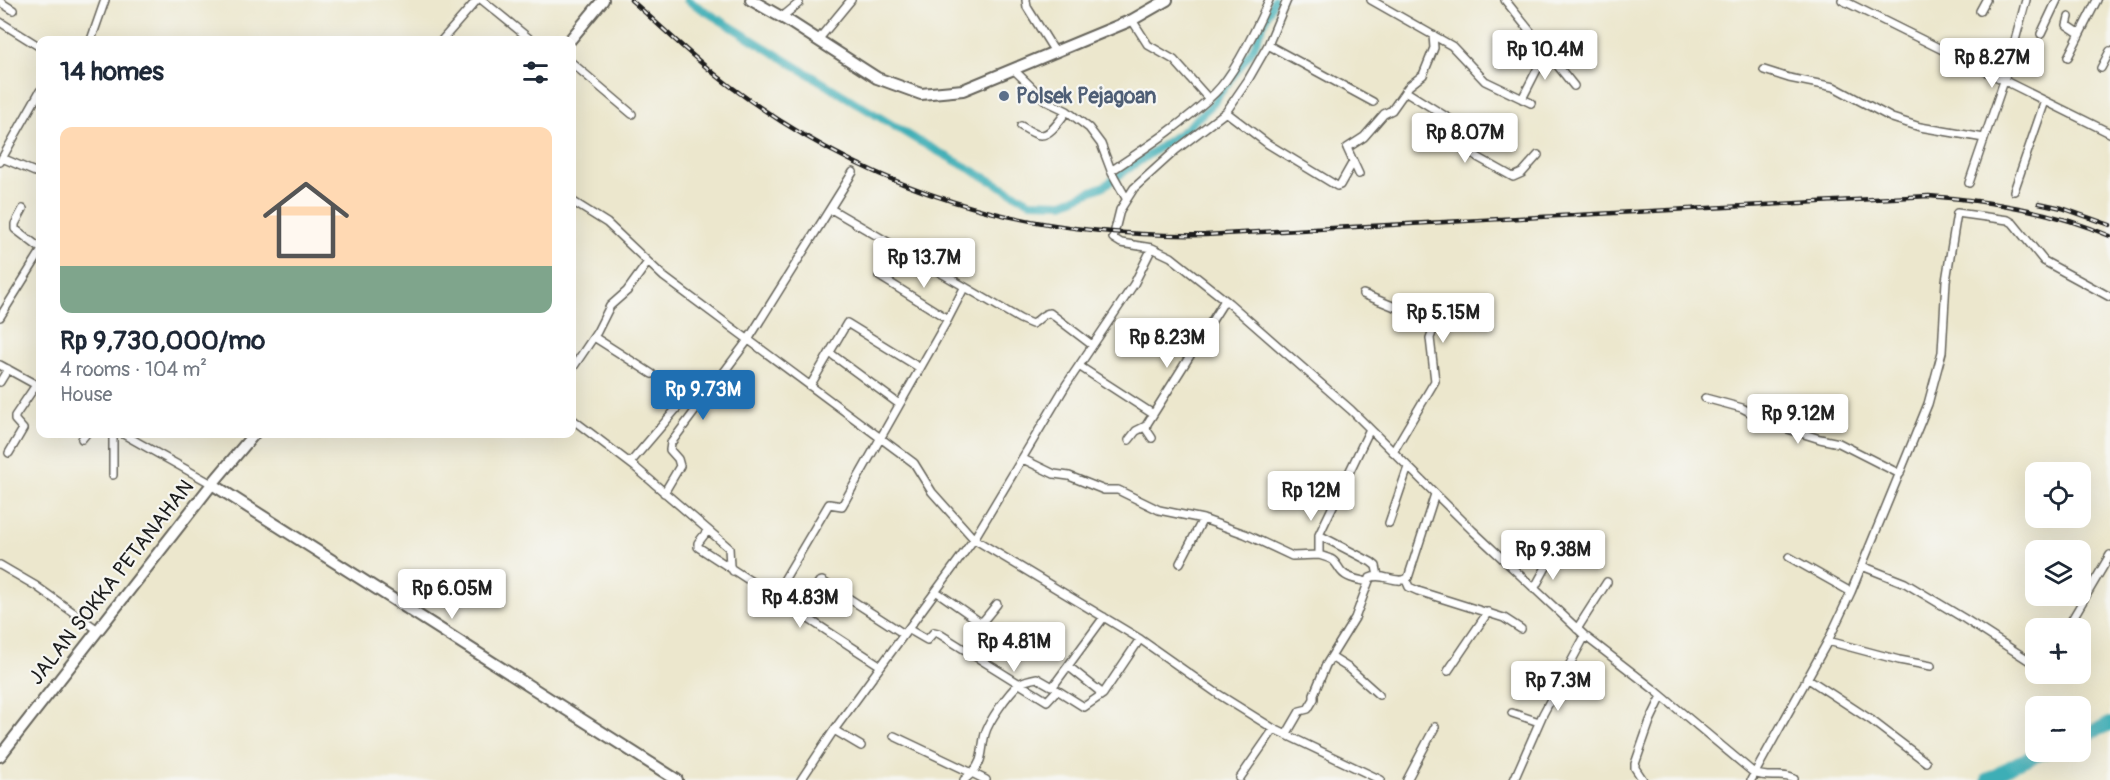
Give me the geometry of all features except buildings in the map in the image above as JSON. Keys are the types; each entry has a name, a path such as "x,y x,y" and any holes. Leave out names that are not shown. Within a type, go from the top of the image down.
{"street":[{"path":"93,36 105,0"},
{"path":"446,36 477,0"},
{"path":"482,0 526,36"},
{"path":"573,36 603,0"},
{"path":"751,0 782,17 877,78 921,94 963,90 1132,20 1167,0"},
{"path":"818,40 852,0"},
{"path":"1026,0 1027,7 1055,52"},
{"path":"1111,172 1172,130 1216,93 1255,32 1269,0"},
{"path":"1287,0 1268,45 1226,112 1176,150 1134,188 1120,210 1113,238 1120,243 1152,248 1171,257 1225,300 1370,429 1577,629 1662,696 1752,777 1788,776 1794,778"},
{"path":"1371,0 1455,49 1485,81 1531,103"},
{"path":"1505,0 1574,86"},
{"path":"1842,0 2110,133"},
{"path":"1980,11 1986,0"},
{"path":"1969,183 2004,81 2026,0"},
{"path":"2040,34 2057,0"},
{"path":"2068,57 2097,0"},
{"path":"0,2 13,10"},
{"path":"782,17 799,3"},
{"path":"2069,17 2067,25 2079,33"},
{"path":"1132,20 1148,45 1174,60 1208,98"},
{"path":"0,22 36,44"},
{"path":"1359,174 1347,148 1364,137 1380,117 1392,110 1412,83 1423,75 1434,48 1433,35"},
{"path":"1268,45 1373,102"},
{"path":"2101,68 2110,51"},
{"path":"1522,99 1546,52"},
{"path":"576,66 632,114"},
{"path":"1013,69 1046,101 1067,111 1089,128 1101,144 1111,172 1126,198"},
{"path":"1764,70 1789,78 1834,87 1892,118 1911,124 1984,138"},
{"path":"1405,91 1469,130 1462,146 1463,149 1513,177 1522,173 1538,155"},
{"path":"35,172 1,160 36,98"},
{"path":"2014,191 2045,101"},
{"path":"1021,126 1044,135 1067,111"},
{"path":"1226,112 1268,144 1338,186 1353,162"},
{"path":"664,493 680,466 678,459 670,450 671,443 748,340 852,172"},
{"path":"576,204 607,223 664,277 916,465 932,492 974,539 1140,639 1218,694 1274,729 1381,780"},
{"path":"23,209 15,229 36,245"},
{"path":"831,209 964,288 1032,324 1039,321 1043,315 1050,313 1092,345"},
{"path":"1752,777 1828,641 1862,566 1928,404 1942,352 1946,281 1957,213 2008,220 2013,223 2040,258 2110,297"},
{"path":"801,780 834,730 974,539 1092,345 1134,284 1152,248"},
{"path":"0,317 36,259"},
{"path":"576,363 594,337 610,306 627,291 648,262"},
{"path":"879,276 948,319"},
{"path":"774,597 829,504 842,506 964,288"},
{"path":"1363,294 1400,309 1415,304 1422,306 1438,316 1430,338 1435,381 1393,452"},
{"path":"1129,440 1136,431 1146,426 1225,300"},
{"path":"810,386 847,323 920,368"},
{"path":"594,337 652,374"},
{"path":"830,353 899,404"},
{"path":"0,365 36,385"},
{"path":"1079,366 1153,414"},
{"path":"0,382 8,369"},
{"path":"9,453 22,429 15,420 15,416 36,389"},
{"path":"1705,398 1742,408 1772,424 1839,443 1899,474"},
{"path":"630,463 683,401 700,405"},
{"path":"576,422 630,463 729,548 733,571"},
{"path":"1146,426 1152,438"},
{"path":"1319,555 1319,535 1370,429"},
{"path":"113,438 113,475"},
{"path":"130,438 212,484 677,780"},
{"name":"JALAN SOKKA PETANAHAN","path":"0,756 212,484 251,438"},
{"path":"1023,459 1048,472 1069,476 1104,490 1118,490 1163,511 1203,519 1245,534 1292,556 1319,555 1340,565 1341,571 1348,577 1368,582"},
{"path":"1389,523 1408,466"},
{"path":"1406,580 1411,572 1436,494"},
{"path":"1180,563 1203,519"},
{"path":"708,530 698,543 698,547 881,666"},
{"path":"1319,535 1371,562 1376,566 1378,576"},
{"path":"2073,618 2110,555"},
{"path":"1789,557 1851,592"},
{"path":"1534,589 1550,560"},
{"path":"0,565 36,586 98,630"},
{"path":"1862,566 1905,583 2025,658"},
{"path":"1286,735 1300,711 1309,708 1331,657 1355,618 1370,578 1378,576 1386,579 1406,580"},
{"path":"1406,580 1409,587 1488,612 1504,618 1521,629"},
{"path":"799,614 819,582 822,581 906,631 927,640 934,632 938,633 1047,700 1058,690 1084,707 1103,694 1140,639"},
{"path":"1577,629 1607,582"},
{"path":"937,592 980,622 997,604"},
{"path":"1448,671 1488,612"},
{"path":"964,780 982,759 984,740 992,719 1019,684 1037,678 1053,686 1104,617"},
{"path":"1514,780 1539,722 1585,636"},
{"path":"1828,641 1931,666"},
{"path":"1331,657 1350,669 1379,695"},
{"path":"1068,666 1103,694"},
{"path":"1806,678 1871,720 1926,762"},
{"path":"1643,780 1635,764 1650,721 1662,696"},
{"path":"1512,713 1539,722"},
{"path":"1407,780 1435,727"},
{"path":"1240,778 1274,729"},
{"path":"834,730 861,746"},
{"path":"894,736 986,780"}],"waterway":[{"path":"687,0 917,140 1030,202 1063,203 1104,186 1184,130 1211,106 1253,49 1274,0"},
{"path":"2091,732 2110,724"},
{"path":"1988,780 2025,760"}],"railway":[{"path":"631,0 730,86 785,124 840,155 897,181 955,202 1014,218 1076,228 1139,234 1205,235 1929,196 2021,208 2066,220 2110,236"},
{"path":"2039,203 2062,208 2110,225"}],"place":[{"name":"Polsek Pejagoan","path":"1004,96"}]}
